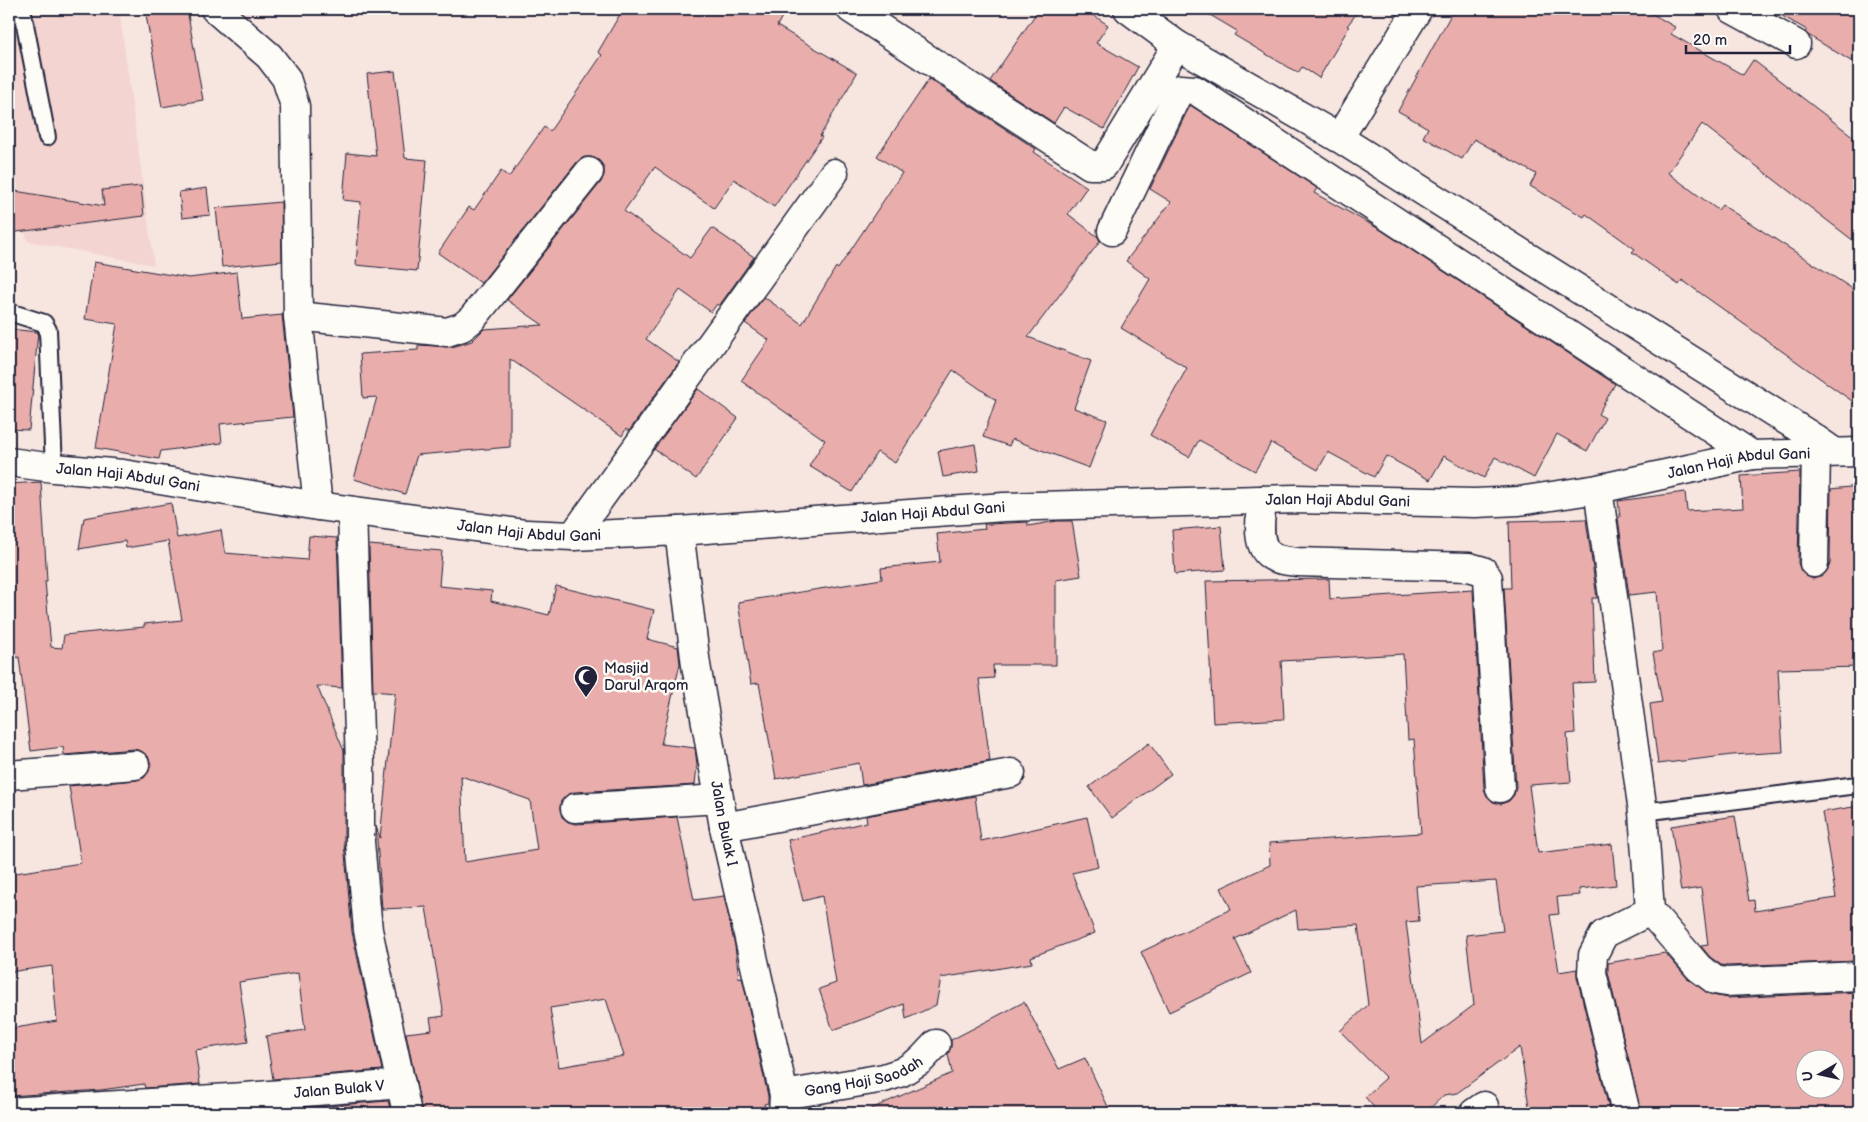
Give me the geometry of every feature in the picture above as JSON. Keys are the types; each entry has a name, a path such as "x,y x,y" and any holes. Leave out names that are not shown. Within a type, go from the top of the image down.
{"street":[{"path":"215,9 269,56 286,78 295,106 298,316 318,506"},
{"path":"851,9 1090,165 1097,166 1104,165 1177,45"},
{"path":"1128,9 1177,45 1340,138 1836,452 1814,563"},
{"path":"1340,138 1418,9"},
{"path":"1732,9 1796,44"},
{"path":"1112,231 1180,89 1195,90 1752,455"},
{"path":"298,316 447,332 462,327 472,318 589,172"},
{"path":"573,536 834,173"},
{"name":"Jalan Haji Abdul Gani","path":"9,462 123,474 318,506 526,534 573,536 679,531 1004,507 1296,499 1475,503 1519,500 1598,489 1752,455 1836,452"},
{"path":"1598,489 1643,812 1650,911 1699,968 1715,980 1726,982 1859,976"},
{"path":"1262,500 1260,534 1264,549 1271,556 1297,562 1469,567 1483,571 1488,578 1500,788"},
{"path":"352,511 360,766 360,842 368,930 407,1113"},
{"name":"Jalan Bulak I","path":"679,531 696,665 724,827 784,1104"},
{"path":"9,775 135,765"},
{"path":"724,827 1011,773"},
{"path":"575,808 719,799"},
{"path":"1626,1113 1592,973 1592,955 1604,934 1650,911"},
{"name":"Gang Haji Saodah","path":"784,1104 902,1072 921,1060 936,1044"},
{"name":"Jalan Bulak V","path":"9,1112 245,1097 401,1084"}],"lane":[{"path":"22,9 47,137"},
{"path":"9,312 44,323 48,330 54,468"},
{"path":"1643,812 1857,785"}],"shaded area":[{"path":"9,9 119,9 154,265 27,241 9,134"}],"building":[{"path":"145,9 187,9 203,100 162,107"},
{"path":"623,9 786,9 777,26 857,73 820,136 822,137 774,207 734,179 714,208 655,167 624,211 690,258 712,228 754,257 719,306 717,304 711,312 680,290 646,339 679,362 629,431 626,429 622,436 510,359 510,447 417,455 405,494 354,479 377,397 363,398 360,354 418,350 418,345 452,347 472,341 484,329 543,325 507,300 601,182 604,175 604,167 598,160 584,157 577,162 481,283 438,253 469,207 474,210 501,171 509,177 544,127 550,131 602,55 598,52"},
{"path":"1039,9 1084,9 1108,25 1096,43 1138,67 1104,129 1064,107 1054,123 990,81"},
{"path":"1200,9 1360,9 1347,26 1349,27 1319,78 1302,67 1298,73 1234,35 1237,31"},
{"path":"1454,9 1644,9 1675,27 1671,34 1743,75 1753,60 1859,141 1859,245 1702,124 1668,173 1718,210 1722,205 1859,293 1859,406 1682,280 1679,285 1632,252 1635,249 1586,214 1584,217 1530,186 1536,174 1474,139 1462,159 1423,137 1428,128 1398,111"},
{"path":"1770,9 1859,9 1859,66 1808,35 1805,32 1807,30"},
{"path":"395,71 405,158 427,160 417,271 356,265 361,202 343,200 347,153 376,156 367,74"},
{"path":"929,79 1036,149 1034,152 1087,187 1068,214 1098,237 1100,241 1028,337 1091,361 1074,408 1107,420 1089,468 1012,439 1009,446 983,437 996,400 953,370 895,463 877,452 852,492 809,466 825,440 741,381 769,340 745,323 764,297 802,324 836,267 838,269 902,173 877,156"},
{"path":"1190,105 1317,188 1314,193 1381,230 1615,384 1598,414 1605,418 1587,451 1557,434 1534,478 1495,457 1484,478 1444,456 1430,480 1386,456 1374,477 1328,452 1318,470 1271,443 1255,471 1199,440 1189,457 1150,435 1187,368 1121,328 1150,279 1126,261 1171,202 1150,189"},
{"path":"141,186 144,216 9,233 9,190 104,206 102,190"},
{"path":"207,188 210,215 182,218 179,192"},
{"path":"281,202 282,261 222,267 216,208"},
{"path":"94,262 189,278 237,272 242,319 282,315 293,417 220,424 222,443 161,451 159,459 96,448 117,324 85,319"},
{"path":"9,329 38,332 29,430 9,429"},
{"path":"698,389 738,418 696,479 654,449"},
{"path":"975,444 979,471 943,477 938,451"},
{"path":"1800,472 1798,563 1801,571 1813,579 1822,576 1830,564 1831,489 1859,486 1859,667 1778,669 1783,752 1732,755 1658,764 1650,704 1662,702 1653,653 1662,651 1657,592 1629,595 1618,518 1620,517 1618,501 1685,492 1687,511 1743,508 1741,476"},
{"path":"41,482 47,581 45,581 51,647 62,648 64,635 144,627 144,624 182,620 168,541 126,548 125,541 79,549 84,518 171,503 177,538 221,530 225,553 307,560 309,536 337,538 342,688 317,686 344,751 344,843 352,932 382,1070 273,1079 266,1036 305,1030 298,973 239,982 248,1042 195,1050 200,1084 145,1088 144,1084 101,1090 9,1096 9,1029 57,1021 52,966 9,972 9,874 81,863 69,786 137,780 144,778 151,764 148,756 134,749 64,755 63,747 31,751 19,657 9,658 9,484"},
{"path":"1586,519 1597,598 1592,598 1595,682 1572,683 1575,733 1567,734 1571,782 1529,785 1538,853 1612,844 1616,885 1579,889 1580,895 1557,897 1559,914 1550,915 1559,972 1577,969 1577,977 1610,1113 1530,1113 1520,1047 1457,1093 1444,1095 1425,1113 1379,1113 1365,1097 1386,1078 1340,1031 1368,1005 1358,925 1298,929 1296,910 1235,939 1251,973 1169,1012 1141,952 1231,909 1221,888 1270,865 1269,843 1421,833 1414,739 1408,740 1403,654 1281,661 1284,719 1213,723 1206,581 1329,579 1330,599 1473,590 1484,789 1487,796 1493,802 1501,804 1509,801 1514,795 1516,787 1504,588 1511,588 1509,521","holes":["1496,881 1503,931 1466,935 1474,1005 1422,1044 1406,922 1419,921 1416,886"]},
{"path":"1057,521 1072,521 1081,576 1056,580 1056,665 993,665 994,678 979,679 990,761 862,785 859,763 776,779 759,683 751,684 738,602 882,579 881,568 940,562 937,534 985,529 984,524 1028,522 1028,526"},
{"path":"1221,526 1225,570 1175,574 1172,530"},
{"path":"369,545 442,551 439,586 492,591 491,601 549,615 556,586 654,610 647,639 678,647 680,664 661,744 695,748 697,765 695,785 574,792 567,795 561,801 560,809 562,817 568,822 576,824 677,817 694,900 724,896 735,946 739,978 742,977 768,1096 768,1103 764,1104 767,1113 422,1113 406,1033 432,1030 430,1018 444,1016 426,907 382,909 376,826 380,838 395,693 373,691","holes":["461,776 530,800 537,850 465,862","606,999 624,1056 559,1067 550,1008"]},
{"path":"1149,743 1171,774 1112,818 1089,787"},
{"path":"975,796 981,841 1087,817 1098,867 1072,873 1095,933 1031,957 1032,963 941,978 936,1005 906,1019 904,1004 833,1030 819,989 836,983 822,896 803,901 788,840 867,822 866,816"},
{"path":"1859,806 1859,961 1727,966 1721,965 1710,957 1701,946 1708,945 1701,888 1681,891 1671,826 1735,816 1749,901 1754,900 1755,911 1836,898 1822,812"},
{"path":"1665,953 1689,980 1712,995 1727,998 1859,992 1859,1113 1641,1113 1608,972 1608,963"},
{"path":"1024,1002 1059,1069 1085,1058 1111,1113 862,1113 952,1073 948,1054 951,1040"},
{"path":"388,1101 391,1113 278,1113 278,1110"}],"place":[{"name":"Masjid Darul Arqom","path":"586,698"}]}
